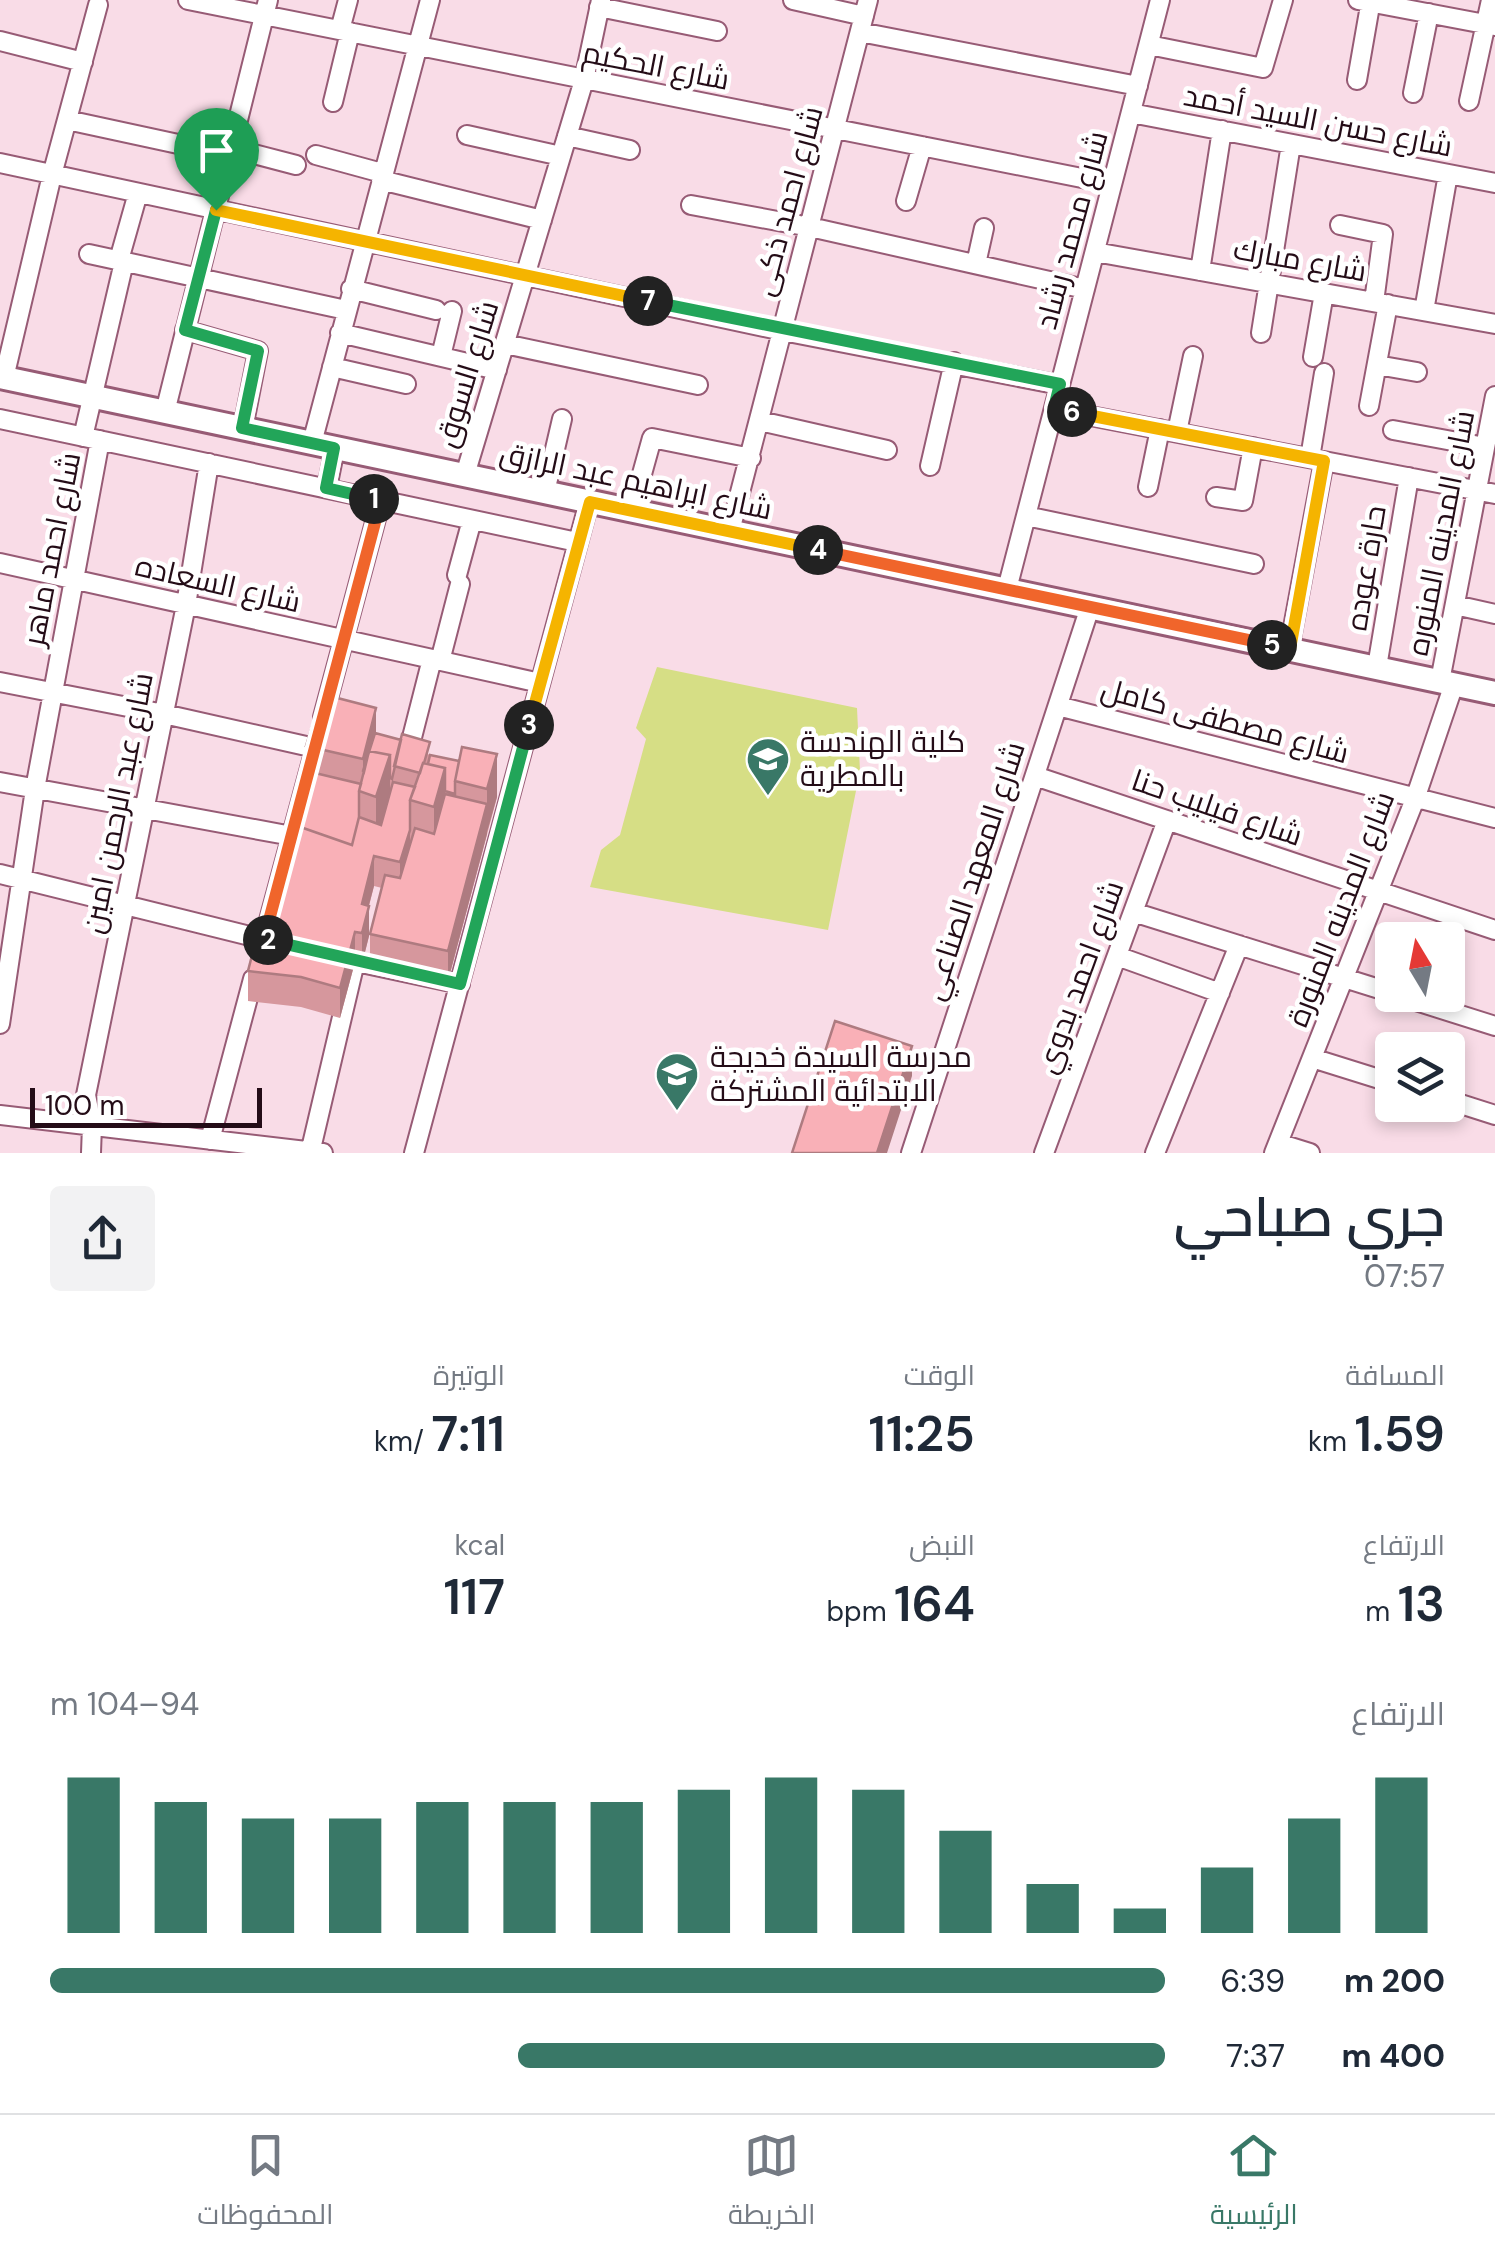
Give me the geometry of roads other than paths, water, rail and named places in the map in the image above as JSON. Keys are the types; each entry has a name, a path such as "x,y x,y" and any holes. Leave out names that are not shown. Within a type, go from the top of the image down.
{"main road":[{"name":"شارع ابراهيم عبد الرازق","path":"2,377 1495,693"}],"street":[{"name":"شارع الحكيم","path":"188,0 266,8 345,31 417,46 1112,184"},
{"path":"333,102 348,0"},
{"path":"326,488 323,445 332,367 430,0"},
{"path":"794,0 1138,86"},
{"name":"شارع محمد رشاد","path":"1006,590 1160,0"},
{"path":"1148,45 1264,68 1283,0"},
{"path":"1468,101 1490,25 1490,0"},
{"path":"1357,80 1366,1 1490,25"},
{"path":"2,377 52,176 102,2"},
{"path":"598,2 717,31"},
{"name":"شارع السوق","path":"465,476 584,80 598,2"},
{"path":"165,412 266,8"},
{"path":"1413,92 1429,13"},
{"name":"شارع احمد ذكى","path":"730,531 864,16"},
{"path":"0,41 83,62"},
{"name":"شارع حسن السيد أحمد","path":"1131,113 1495,183"},
{"path":"67,120 296,165"},
{"path":"1200,270 1222,130"},
{"path":"467,135 561,156"},
{"path":"567,136 630,150"},
{"path":"1261,332 1291,144"},
{"path":"906,201 922,146"},
{"path":"316,155 542,220"},
{"path":"0,164 783,330 1060,384"},
{"path":"1424,311 1448,174"},
{"name":"شارع احمد ماهر","path":"0,1024 35,789 76,580 92,438 92,396 138,193"},
{"path":"692,205 810,227 1085,289"},
{"path":"1340,226 1383,234 1377,365 1369,406"},
{"path":"976,264 984,228"},
{"name":"شارع مبارك","path":"1094,252 1495,324"},
{"path":"89,254 346,310"},
{"path":"352,289 444,310 442,356"},
{"path":"1313,357 1324,293"},
{"path":"185,330 258,351 242,428"},
{"path":"340,333 496,370"},
{"path":"504,344 698,385"},
{"path":"1148,487 1193,356"},
{"path":"930,466 954,362"},
{"path":"1377,365 1417,372"},
{"path":"332,367 406,384"},
{"path":"1290,649 1317,459 1324,373"},
{"name":"شارع المدينه المنوره","path":"1447,682 1455,605 1486,492 1485,447 1495,396"},
{"path":"1054,408 1486,492"},
{"path":"544,492 562,418"},
{"path":"0,419 578,542"},
{"path":"760,420 888,450"},
{"path":"1393,430 1485,447"},
{"path":"632,510 652,438 750,458"},
{"path":"1216,496 1244,502 1253,447"},
{"name":"شارع عبد الرحمن امين","path":"91,1153 92,1125 86,1095 186,605 209,463"},
{"name":"حارة عوده","path":"1377,667 1409,477"},
{"path":"210,1140 292,836 311,792 315,748 381,500"},
{"path":"414,1153 460,984 490,834 540,684 590,502"},
{"path":"1026,516 1254,564"},
{"path":"402,773 459,580 472,520"},
{"name":"شارع السعاده","path":"0,564 540,684"},
{"path":"1455,605 1495,614"},
{"name":"شارع المعهد الصناعي","path":"911,1153 1090,607"},
{"path":"0,682 315,748"},
{"name":"شارع المدينه المنورة","path":"1276,1148 1415,799 1447,682"},
{"name":"شارع مصطفى كامل","path":"1058,706 1495,818"},
{"name":"شارع فيليب حنا","path":"1035,776 1495,930"},
{"path":"0,782 292,836"},
{"name":"شارع احمد بدوي","path":"1044,1153 1167,820"},
{"path":"0,874 354,962 460,984"},
{"path":"1133,912 1375,988"},
{"path":"1154,1153 1239,945"},
{"path":"1117,956 1220,993"},
{"path":"0,1114 314,1152 354,962"},
{"path":"1451,1012 1495,1026"},
{"path":"1312,1058 1375,1078"},
{"path":"1465,1106 1495,1116"},
{"path":"1276,1148 1310,1153"}],"place":[{"name":"كلية الهندسة بالمطرية","path":"768,797"},
{"name":"مدرسة السيدة خديجة الابتدائية المشتركة","path":"677,1112"}]}
